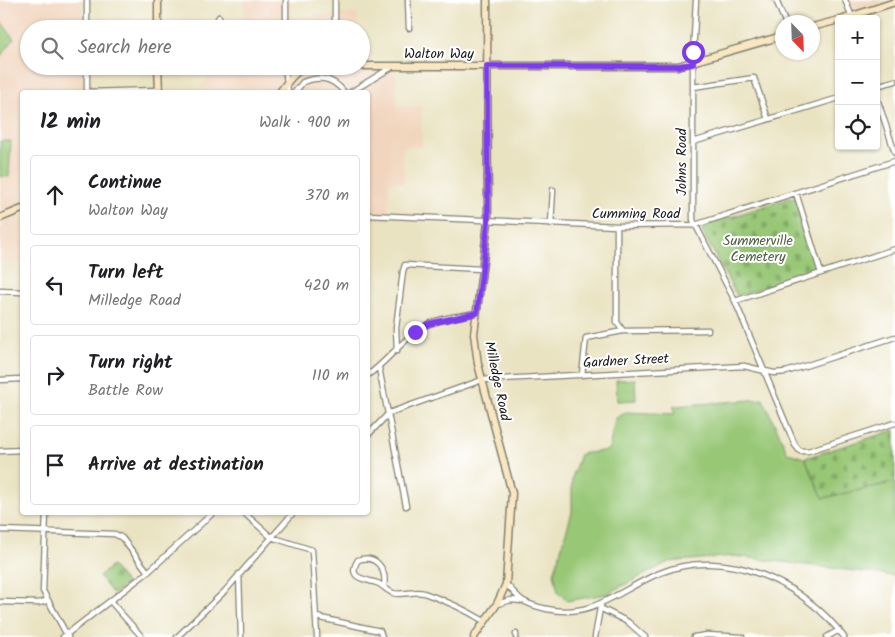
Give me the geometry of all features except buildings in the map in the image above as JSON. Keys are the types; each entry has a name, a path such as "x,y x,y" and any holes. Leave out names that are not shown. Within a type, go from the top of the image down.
{"street":[{"path":"87,0 87,20"},
{"path":"158,0 158,20"},
{"path":"286,0 286,20"},
{"path":"335,0 335,20"},
{"path":"408,0 409,28"},
{"name":"Milledge Road","path":"474,637 497,604 506,584 512,493 482,380 474,334 488,222 487,0"},
{"name":"Johns Road","path":"696,0 692,142 695,225 735,301 795,445 800,450 808,451 895,424"},
{"path":"776,0 782,15"},
{"path":"845,0 851,15"},
{"path":"860,15 895,2"},
{"path":"820,25 835,21"},
{"name":"Walton Way","path":"370,66 678,66 693,64 775,38"},
{"path":"354,90 393,66"},
{"path":"87,75 87,90"},
{"path":"158,75 159,90"},
{"path":"286,75 288,90"},
{"path":"281,90 292,75"},
{"path":"296,90 302,82 323,77 332,81 342,90"},
{"path":"693,87 754,78 768,119"},
{"path":"880,85 895,81"},
{"path":"692,142 835,99"},
{"path":"879,105 895,154"},
{"name":"Cumming Road","path":"370,215 551,224 617,226 695,225 895,162"},
{"path":"551,224 553,190"},
{"path":"796,193 821,273"},
{"path":"0,218 20,210"},
{"path":"617,226 617,322 623,331"},
{"path":"735,301 895,249"},
{"path":"397,351 396,328 405,265 481,269"},
{"path":"0,291 20,292"},
{"path":"370,374 379,368 415,332 428,324 477,313"},
{"path":"582,375 586,338 623,331 708,330"},
{"name":"Gardner Street","path":"370,433 389,413 482,380 744,366 765,371 786,372 895,337"},
{"path":"379,368 406,506"},
{"path":"0,380 20,379"},
{"path":"0,451 20,450"},
{"path":"46,515 42,591 66,636 148,572 211,515"},
{"path":"247,515 271,537 312,550 317,637"},
{"path":"177,637 226,591 291,515"},
{"path":"0,530 114,534 122,538 148,572"},
{"path":"384,587 385,581 379,563 374,558 366,557 358,560 355,564 356,576 360,580 375,582 393,593 421,592 484,621"},
{"path":"506,584 522,600 534,606 566,612 601,606 659,573 704,563 753,572 796,591 810,602 844,637"},
{"path":"239,574 241,637"},
{"path":"497,604 511,600 522,600"},
{"path":"0,602 39,603 46,601"},
{"path":"111,602 142,637"},
{"path":"595,637 601,606"},
{"path":"601,606 628,622 645,637"},
{"path":"316,618 380,631 382,637"},
{"path":"827,637 839,630"},
{"path":"694,637 706,634 742,637"}],"shaded area":[{"path":"0,0 82,0 83,20 20,20 20,75 83,75 84,90 20,90 20,262 0,261"},
{"path":"244,0 291,0 290,17 358,13 358,20 244,20"},
{"path":"848,0 887,0 852,11"},
{"path":"395,70 397,106 421,107 422,147 403,147 404,182 389,183 389,220 370,219 370,90 199,90 211,75 370,75 370,71"}],"green space":[{"path":"0,20 14,39 0,57"},
{"path":"0,141 11,141 9,177 0,176"},
{"name":"Summerville Cemetery","path":"796,196 817,270 737,296 702,231 703,226"},
{"path":"635,379 636,400 617,401 616,380"},
{"path":"763,399 788,453 805,458 823,498 895,482 895,576 733,556 669,562 606,594 567,601 558,592 554,573 572,512 572,478 580,454 609,450 615,419 626,412 674,414 674,406"},
{"path":"895,430 895,482 823,498 805,458"},
{"path":"112,566 127,584 113,594 99,576"}],"route":[{"path":"415,332 428,324 477,313 488,222 487,66 678,66 693,64 693,52"}]}
